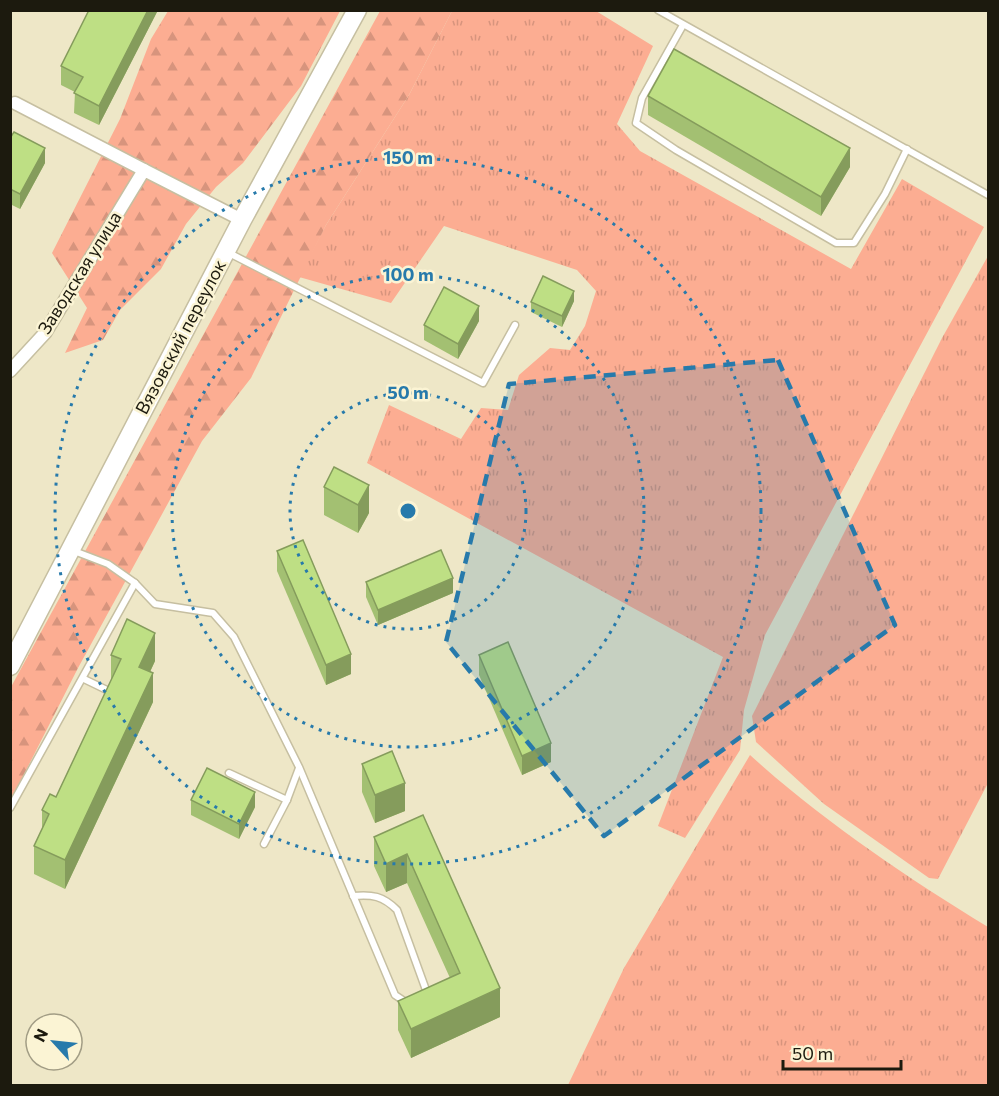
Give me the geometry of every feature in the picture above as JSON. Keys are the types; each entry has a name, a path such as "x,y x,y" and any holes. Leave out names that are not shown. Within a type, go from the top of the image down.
{"street":[{"name":"Вязовский переулок","path":"10,666 225,251 357,10"},
{"path":"15,103 242,220"},
{"name":"Заводская улица","path":"10,371 45,333 144,170"}],"lane":[{"path":"657,10 988,195"},
{"path":"684,25 642,98 636,123 676,150 836,243 854,243 885,194 907,149"},
{"path":"225,251 483,383 515,325"},
{"path":"70,550 108,564 135,583 155,604 213,613 234,637 299,767 395,995 403,1003 412,1004"},
{"path":"10,808 84,679 135,583"},
{"path":"84,679 113,693 107,703"},
{"path":"264,844 287,800 299,767"},
{"path":"229,773 287,800"},
{"path":"353,896 372,894 387,900 397,910 426,990 421,999"}],"highlighted area":[{"path":"778,360 895,625 604,836 446,642 509,384"}],"green space":[{"path":"168,11 340,11 301,86 243,163 216,187 186,224 161,269 120,310 103,340 65,353 87,308 52,253 120,119 151,39"},
{"path":"380,11 452,11 409,95 326,225 251,378 202,441 78,668 11,800 11,687"},
{"path":"452,11 596,11 653,46 617,124 640,151 851,269 902,179 984,227 765,635 744,710 740,750 685,838 658,826 723,657 367,463 389,405 461,439 481,408 508,410 519,375 550,348 570,350 585,326 596,291 577,270 444,226 391,303 299,277 326,225 409,95"},
{"path":"988,256 988,783 938,879 929,878 824,804 756,742 752,716 942,338"},
{"path":"750,755 806,803 865,847 988,927 988,1085 568,1085 624,968"}],"building":[{"path":"89,10 148,10 99,106 74,93 83,77 61,66"},
{"path":"674,49 850,148 821,197 648,96"},
{"path":"14,132 45,148 20,194 10,189 10,138"},
{"path":"543,276 574,291 562,316 531,302"},
{"path":"444,287 479,306 458,344 424,325"},
{"path":"334,467 369,485 358,505 324,487"},
{"path":"303,540 351,654 326,665 277,551"},
{"path":"441,550 453,578 378,610 366,582"},
{"path":"127,619 155,633 139,667 153,673 65,860 34,846 49,814 42,810 50,794 56,797 121,659 111,655"},
{"path":"508,642 551,743 522,756 479,655"},
{"path":"392,751 405,783 375,795 362,764"},
{"path":"207,768 255,792 239,824 191,800"},
{"path":"423,815 500,988 411,1029 398,1001 460,973 407,854 386,864 374,837"}]}
